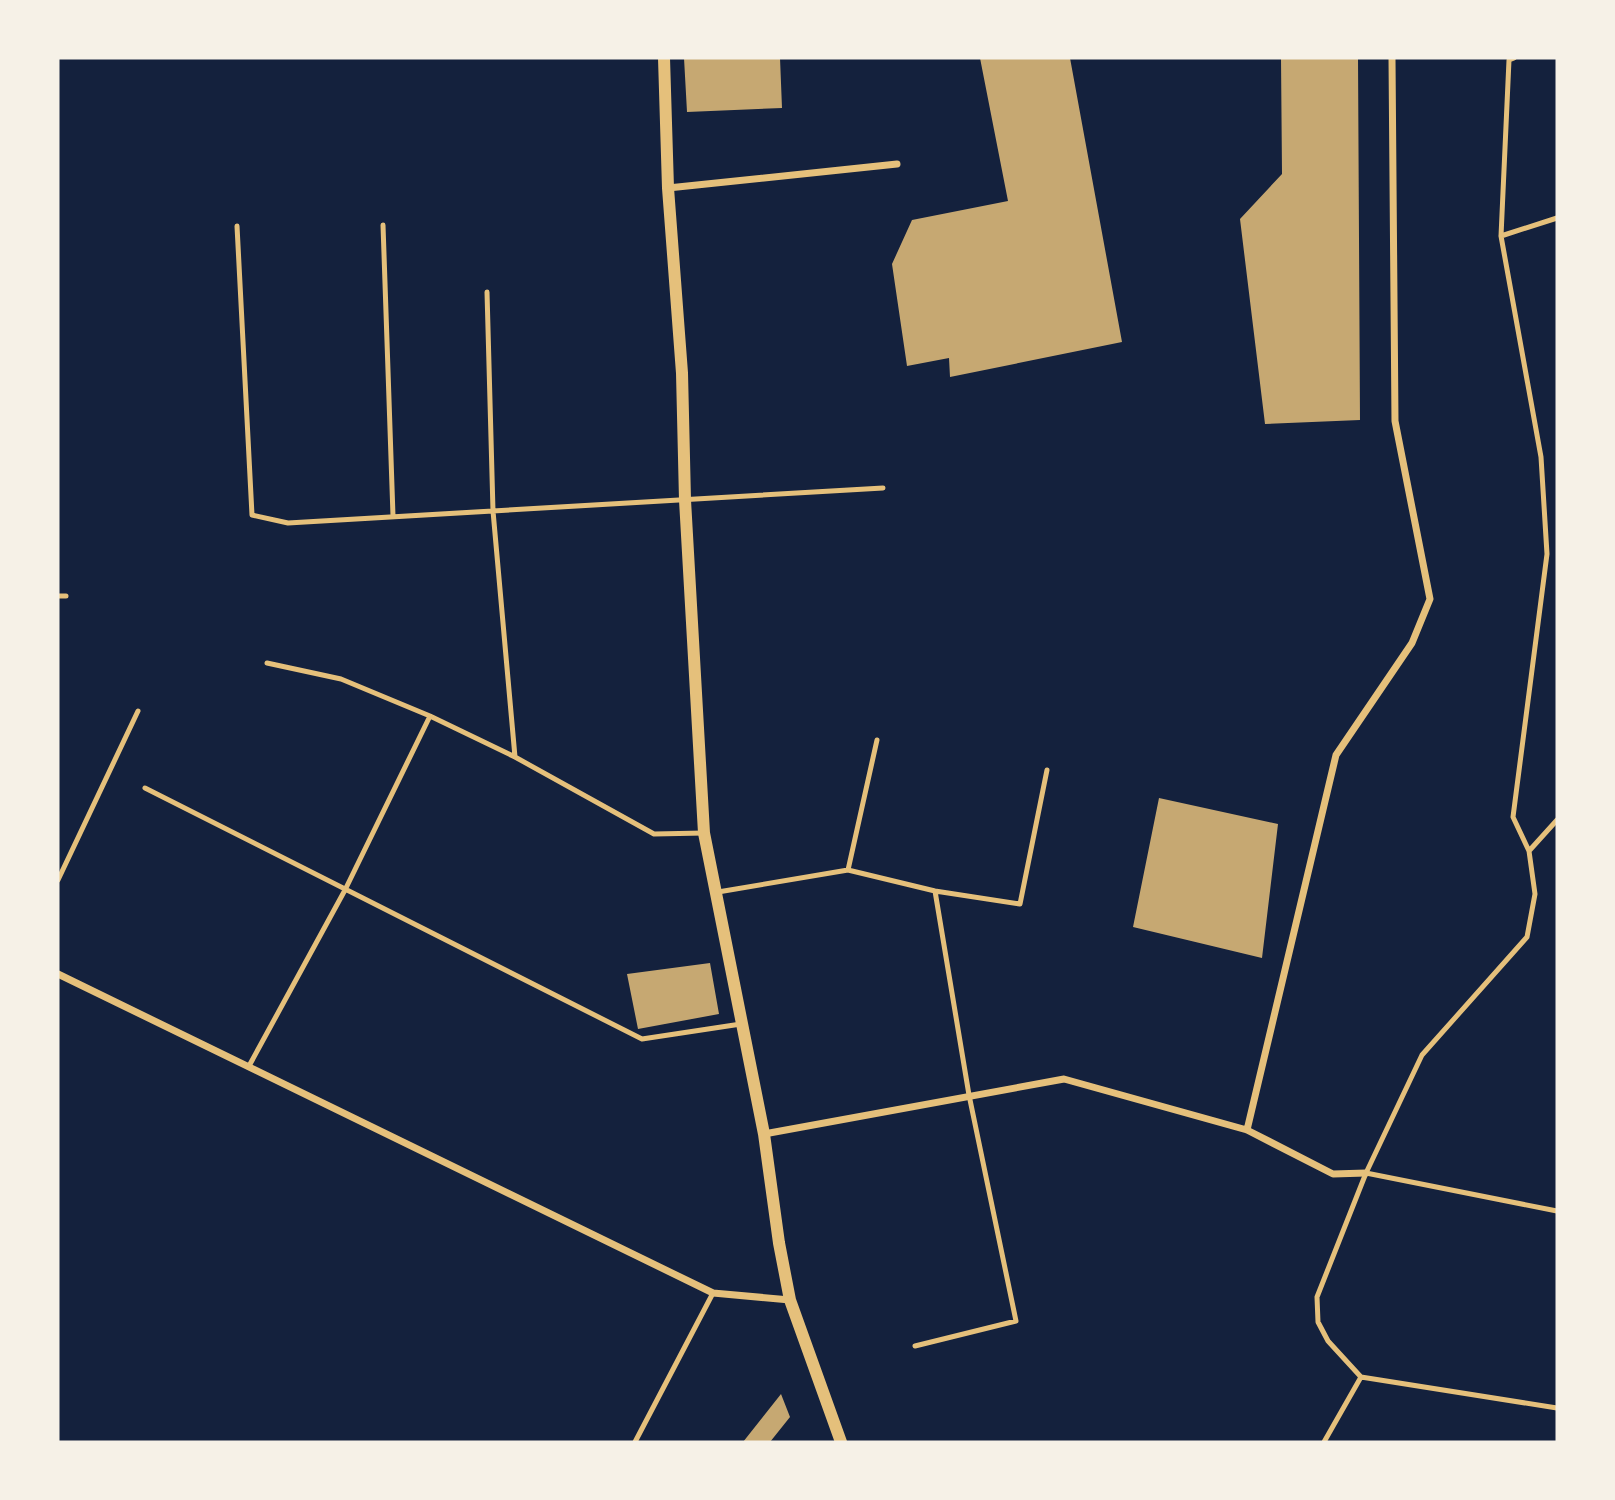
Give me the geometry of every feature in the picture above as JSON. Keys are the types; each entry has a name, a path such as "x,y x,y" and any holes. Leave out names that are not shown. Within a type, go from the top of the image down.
{"street":[{"path":"664,58 668,188 682,373 685,500 704,833 764,1134 790,1300 841,1442"},
{"path":"1247,1130 1336,755 1412,643 1430,599 1395,421 1392,58"},
{"path":"668,188 897,164"},
{"path":"58,974 713,1293 790,1300"},
{"path":"764,1134 1064,1079 1247,1130 1333,1174 1366,1173"}],"lane":[{"path":"1510,59 1501,236 1541,457 1547,554 1513,817 1529,851 1535,894 1527,937 1422,1055 1366,1173 1317,1297 1318,1322 1328,1341 1361,1377 1557,1408"},
{"path":"1501,236 1557,218"},
{"path":"383,225 393,516"},
{"path":"237,226 252,515 288,523 883,488"},
{"path":"487,292 493,511 515,757"},
{"path":"58,596 66,596"},
{"path":"267,663 341,678 430,716 515,757 654,834 704,833"},
{"path":"58,880 138,711"},
{"path":"249,1066 345,890 430,716"},
{"path":"848,870 877,740"},
{"path":"715,893 848,870 935,891 1020,904 1047,770"},
{"path":"145,788 642,1039 741,1024"},
{"path":"1529,851 1557,820"},
{"path":"915,1346 1016,1321 969,1096 935,891"},
{"path":"1366,1173 1557,1211"},
{"path":"635,1442 713,1293"},
{"path":"1324,1442 1361,1377"}],"building":[{"path":"684,58 780,58 782,108 687,112"},
{"path":"980,58 1070,58 1122,342 950,377 949,358 907,366 892,264 912,220 1008,201"},
{"path":"1281,58 1358,58 1360,420 1265,424 1240,219 1282,174"},
{"path":"1159,798 1278,824 1262,958 1133,927"},
{"path":"710,963 719,1014 638,1029 627,974"},
{"path":"781,1394 790,1417 770,1442 743,1442"}]}
